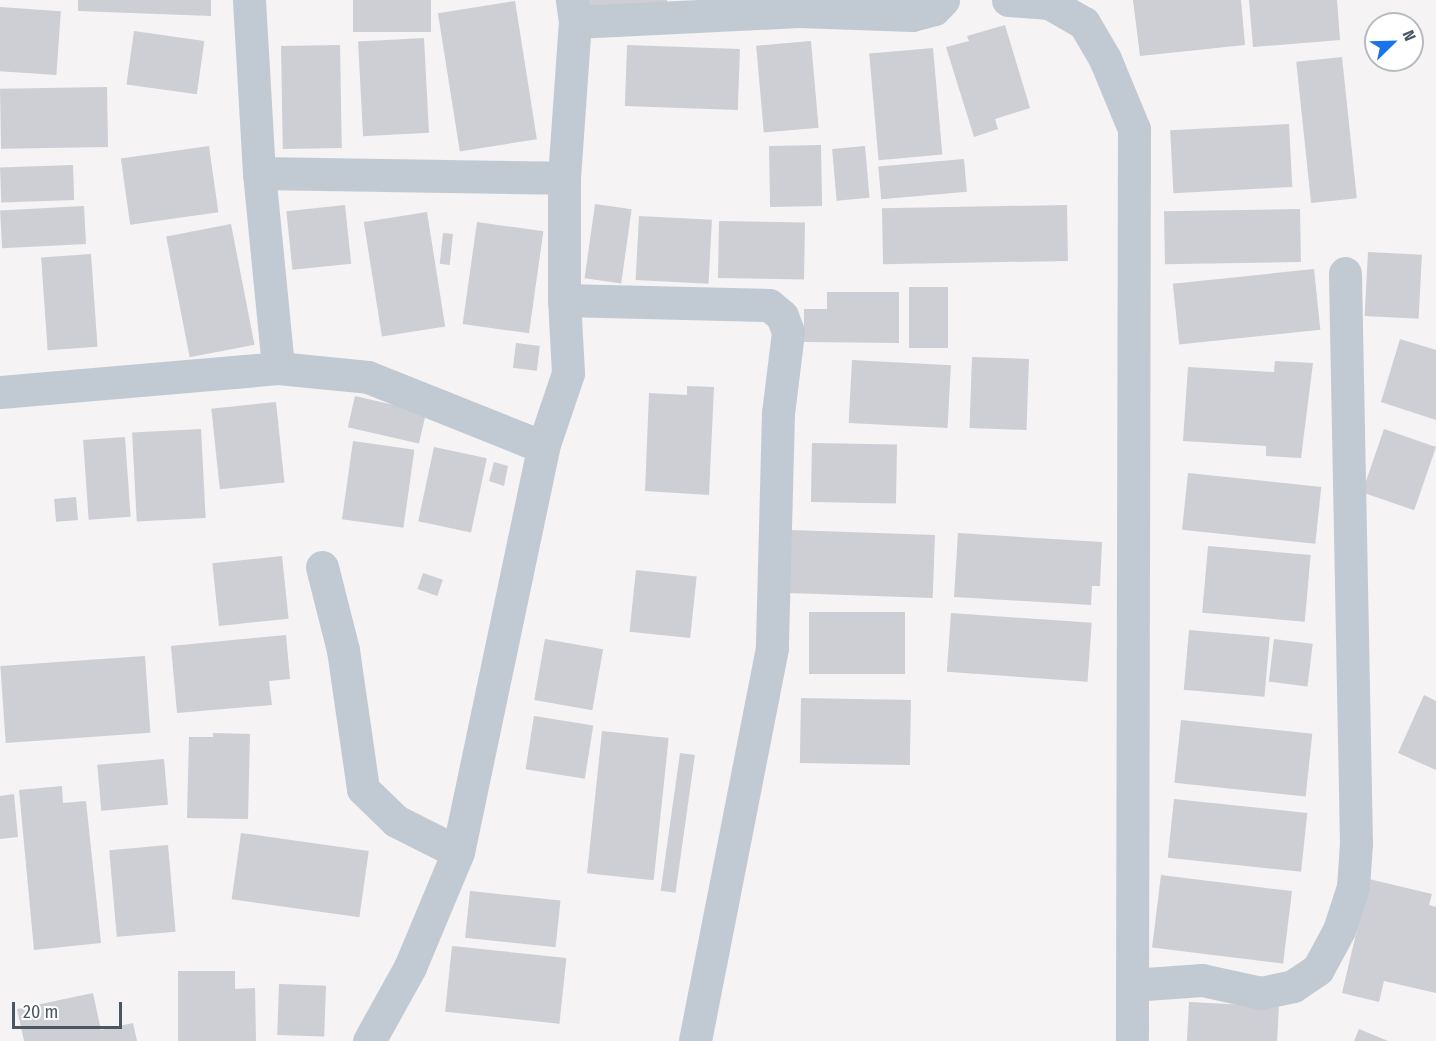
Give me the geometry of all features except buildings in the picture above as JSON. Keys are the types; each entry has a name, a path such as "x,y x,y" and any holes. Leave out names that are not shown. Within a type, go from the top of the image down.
{"street":[{"path":"249,0 259,173 278,368"},
{"path":"369,1041 410,968 458,852 543,447 568,373 564,300 564,178 573,11 799,11 912,15 934,9 943,0"},
{"path":"1008,0 1049,3 1084,23 1105,59 1134,129 1132,1041"},
{"path":"259,173 564,178"},
{"path":"1132,985 1202,980 1261,993 1293,986 1318,969 1339,930 1353,887 1356,843 1345,273"},
{"path":"564,300 769,305 782,316 788,332 778,413 772,648 695,1041"},
{"path":"0,392 278,368 368,376 543,447"},
{"path":"322,567 343,650 363,789 396,821 458,852"}]}
